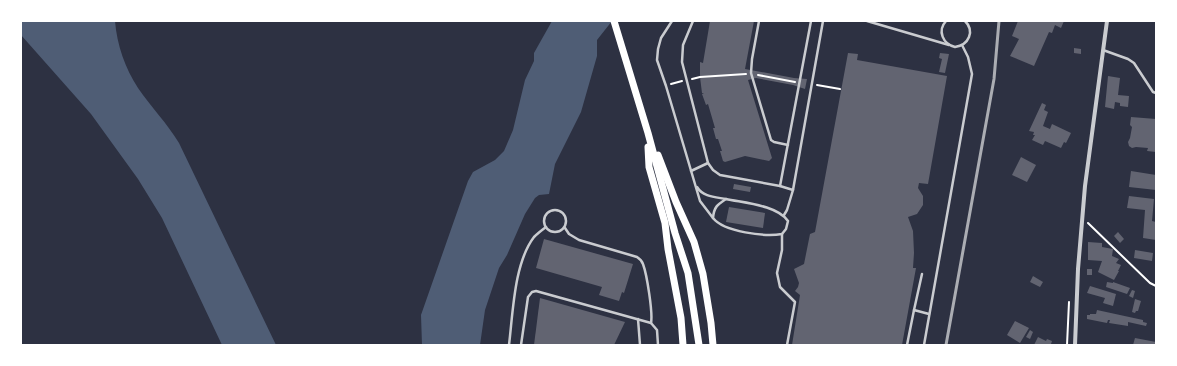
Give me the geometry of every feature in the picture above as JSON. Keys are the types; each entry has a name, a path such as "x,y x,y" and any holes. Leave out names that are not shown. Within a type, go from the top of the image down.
{"main road":[{"path":"614,21 648,133 675,233 688,273 699,345"},
{"path":"648,133 649,168 665,223 668,249 681,318 683,345"},
{"path":"648,133 696,249 703,274 711,323 712,345"}],"street":[{"path":"1075,345 1082,218 1088,158 1107,21"}],"lane":[{"path":"672,21 661,38 657,60 691,171 695,185 700,201 712,218 721,225 733,229 772,236 782,234 786,230 788,221 784,215 773,209 705,195 700,192 695,185"},
{"path":"693,21 683,45 682,62 708,163 713,170 720,175 780,186 793,190"},
{"path":"759,21 751,73 771,140 788,145"},
{"path":"780,186 811,21"},
{"path":"784,215 793,190 823,21"},
{"path":"867,21 956,47 962,45 968,40 970,32 968,24 965,21"},
{"path":"946,21 942,27 942,35 945,42 949,45"},
{"path":"924,345 972,74 968,57 962,45"},
{"path":"1103,50 1134,62 1153,92 1156,93"},
{"path":"691,171 708,163"},
{"path":"712,218 716,205 726,199"},
{"path":"557,209 566,216 567,220 565,228 562,231 554,232 546,227 544,222 546,214 549,211 557,209"},
{"path":"509,345 517,279 521,263 535,237 546,227"},
{"path":"565,228 569,234 578,240 638,257 641,260 646,278 651,323 656,330 658,345"},
{"path":"782,234 782,250 777,273 780,287 795,302 788,345"},
{"path":"908,345 922,274"},
{"path":"521,345 528,297 532,292 536,291 651,323"},
{"path":"914,310 929,314"},
{"path":"638,319 640,345"}],"path":[{"path":"1082,218 1150,283 1156,286"}],"water":[{"path":"21,21 115,21 122,56 129,72 138,88 179,143 276,345 222,345 162,218 138,179 91,114 21,35"},
{"path":"552,21 612,21 597,40 597,56 581,112 555,164 549,194 539,195 535,198 525,214 507,255 499,268 485,310 480,345 422,345 421,315 468,181 473,172 495,160 504,151 513,130 525,80 534,61 534,53"}],"building":[{"path":"710,21 754,21 745,69 807,79 805,89 793,85 756,78 748,80 772,158 769,161 745,156 725,162 723,161 720,151 722,151 718,139 716,139 713,128 715,128 708,104 706,105 702,94 704,94 702,93 700,77 700,62 703,63"},
{"path":"1018,21 1064,21 1061,28 1055,25 1052,33 1049,32 1034,66 1010,56 1019,39 1012,36"},
{"path":"1074,48 1081,49 1081,54 1074,53"},
{"path":"848,53 858,54 857,60 947,76 928,184 919,183 918,188 923,196 923,205 917,214 908,217 913,231 913,268 916,268 902,345 792,345 800,295 795,291 799,283 794,269 804,264 810,234 815,232"},
{"path":"940,53 949,54 945,73 939,72 942,59 939,58"},
{"path":"1108,76 1120,78 1118,95 1129,96 1128,107 1120,106 1120,103 1115,102 1114,109 1105,107"},
{"path":"1042,103 1046,105 1044,110 1048,112 1043,126 1050,129 1052,124 1071,133 1066,143 1064,142 1061,148 1045,141 1043,145 1032,140 1035,135 1033,135 1034,132 1029,131"},
{"path":"1131,117 1156,119 1156,152 1147,151 1148,148 1132,148 1129,146 1128,142 1132,127 1130,125"},
{"path":"1021,157 1036,165 1027,182 1012,175"},
{"path":"1131,171 1156,175 1156,190 1129,187"},
{"path":"734,184 751,187 750,192 733,189"},
{"path":"1129,196 1154,199 1152,221 1156,222 1156,240 1143,238 1145,210 1127,208"},
{"path":"729,207 765,213 763,228 726,222"},
{"path":"1118,232 1124,239 1120,243 1114,236"},
{"path":"544,239 633,264 624,293 622,292 619,301 599,295 602,287 536,268"},
{"path":"1088,242 1102,243 1102,247 1113,249 1112,256 1119,259 1116,263 1121,265 1114,280 1098,272 1102,261 1088,260"},
{"path":"1135,250 1153,253 1152,261 1134,258"},
{"path":"1087,269 1092,269 1092,275 1087,275"},
{"path":"1033,276 1043,282 1040,287 1030,282"},
{"path":"1107,282 1113,282 1130,288 1127,294 1106,287"},
{"path":"1090,286 1116,294 1113,306 1103,303 1105,298 1087,293"},
{"path":"1132,290 1135,291 1133,298 1129,296"},
{"path":"540,298 625,322 614,345 534,345"},
{"path":"1135,299 1141,301 1138,311 1135,313 1132,312"},
{"path":"1097,310 1143,320 1143,322 1147,323 1146,326 1128,322 1128,326 1109,323 1110,320 1108,320 1107,323 1087,319 1087,315 1096,314"},
{"path":"1015,321 1029,328 1020,343 1007,335"},
{"path":"1030,330 1033,332 1030,339 1026,337"},
{"path":"1038,337 1046,341 1047,339 1052,341 1051,344 1054,345 1034,345"},
{"path":"1135,338 1156,342 1156,345 1133,345"}],"railway":[{"path":"946,345 994,79 999,21"}]}
